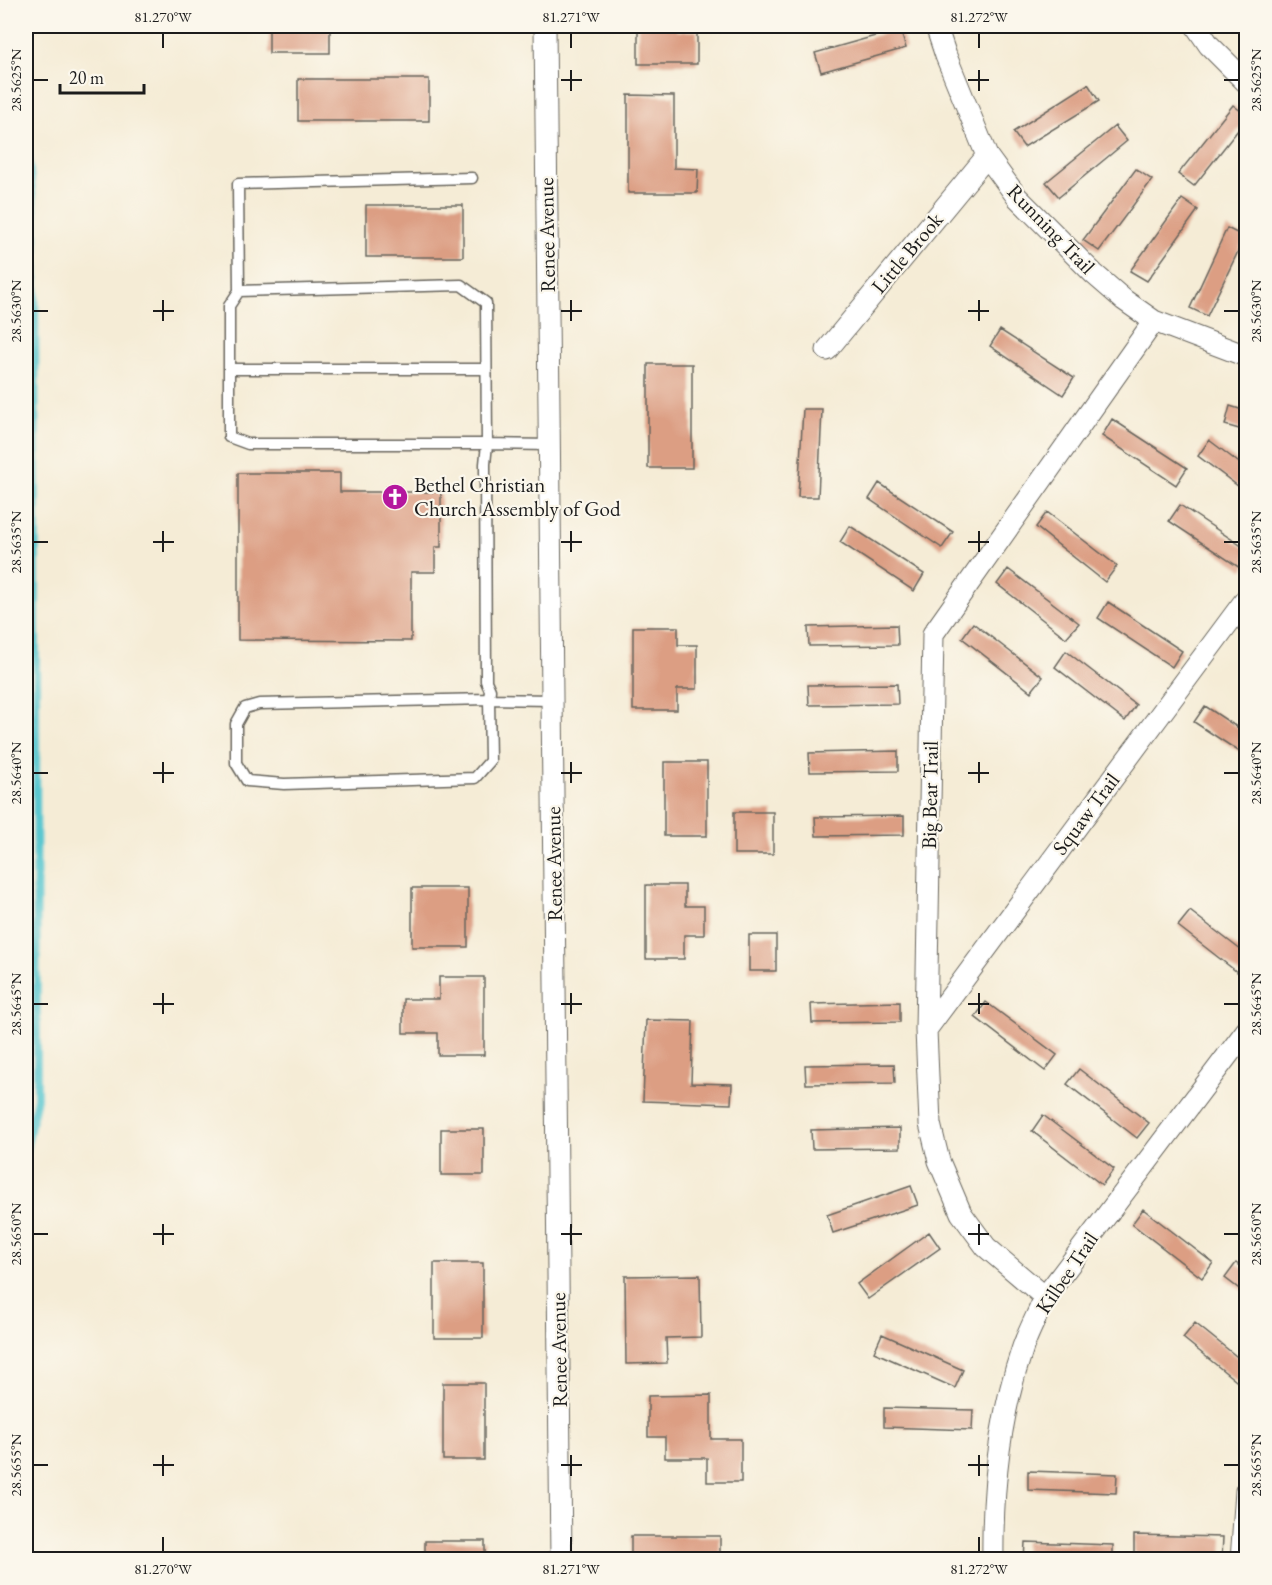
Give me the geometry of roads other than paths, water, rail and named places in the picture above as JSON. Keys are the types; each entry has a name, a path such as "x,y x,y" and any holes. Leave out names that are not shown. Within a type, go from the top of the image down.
{"street":[{"name":"Renee Avenue","path":"545,26 561,1560"},
{"name":"Running Trail","path":"936,26 987,156 1017,197 1094,274 1124,300 1154,321 1246,356"},
{"path":"1196,26 1209,45 1246,82"},
{"name":"Little Brook","path":"827,350 987,156"},
{"name":"Big Bear Trail","path":"1045,1297 986,1247 961,1213 939,1161 930,1124 926,1030 933,634 1154,321"},
{"name":"Squaw Trail","path":"926,1030 1246,598"},
{"name":"Kilbee Trail","path":"993,1560 996,1492 1012,1382 1023,1345 1045,1297 1246,1030"},
{"path":"1241,1560 1246,1491"}],"lane":[{"path":"472,178 238,184 239,291 229,306 229,437 248,444 549,445"},
{"path":"239,291 460,285 486,303 486,681 490,690 489,699 490,761 475,778 284,784 247,782 236,763 236,724 245,708 259,704 489,699 552,700"},
{"path":"229,369 486,369"}],"waterway":[{"path":"26,133 35,223 37,1098 26,1150"}],"place":[{"name":"Bethel Christian Church Assembly of God","path":"395,497"}]}
